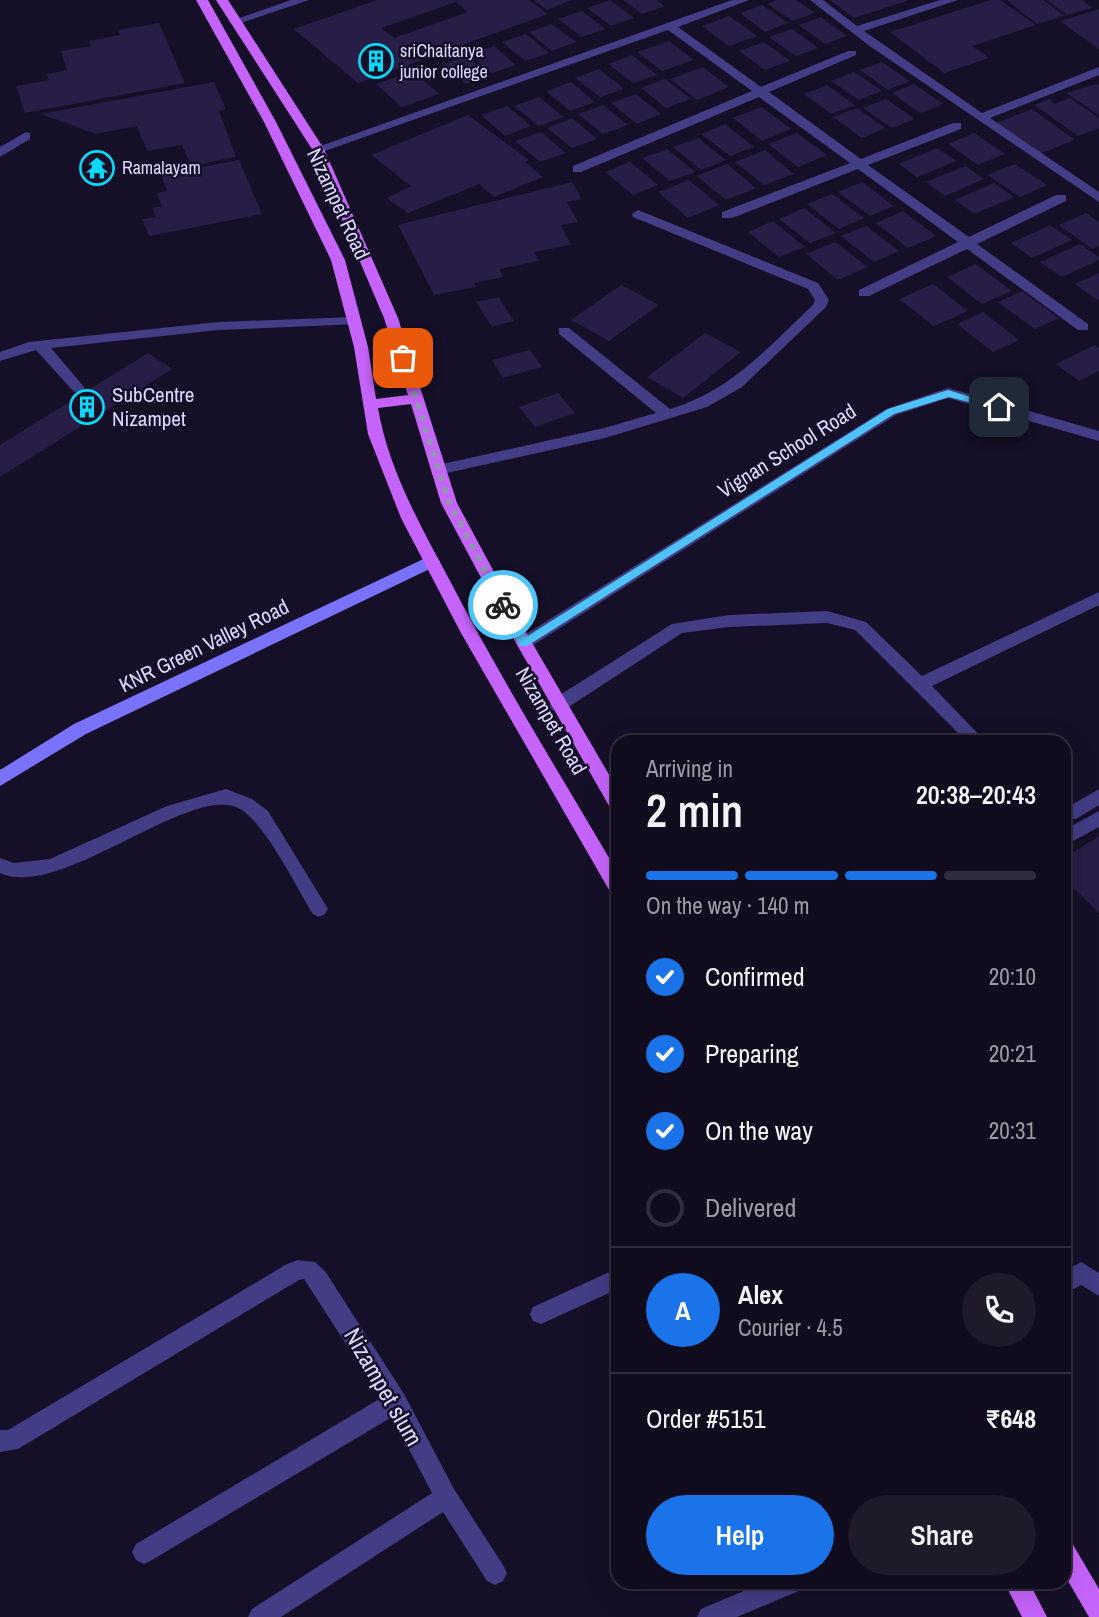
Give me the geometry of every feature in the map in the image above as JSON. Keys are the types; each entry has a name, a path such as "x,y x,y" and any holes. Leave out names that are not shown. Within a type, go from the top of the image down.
{"main road":[{"name":"Nizampet Road","path":"202,0 270,122 338,260 354,321 375,434 409,518 470,633 611,878"},
{"name":"Nizampet Road","path":"222,0 318,149 391,318 449,502 558,705 611,794"},
{"path":"370,404 416,399"},
{"path":"1071,1563 1099,1612"},
{"path":"1020,1589 1035,1617"}],"street":[{"path":"234,22 303,0"},
{"path":"318,149 743,0"},
{"path":"816,0 855,30 1099,198"},
{"path":"855,30 952,0"},
{"path":"670,26 1083,327"},
{"path":"577,169 852,53"},
{"path":"982,117 1099,71"},
{"path":"727,215 957,126"},
{"path":"0,153 26,135"},
{"path":"864,293 1061,198"},
{"path":"438,470 605,433 702,404 737,384 819,307 822,300 813,286 638,214"},
{"path":"0,357 40,345 218,326 354,321"},
{"path":"564,331 667,414"},
{"path":"40,345 78,388"},
{"name":"Vignan School Road","path":"524,643 891,412 948,393 1099,436"},
{"name":"KNR Green Valley Road","path":"0,779 80,729 432,561"},
{"path":"921,684 1099,598"},
{"path":"558,705 678,628 729,621 827,617 860,626 971,735"},
{"path":"0,865 13,871 52,866 173,811 226,796 246,804 262,816 319,909"},
{"path":"1071,813 1099,796"},
{"path":"1071,835 1099,818"},
{"name":"Nizampet slum","path":"0,1441 10,1441 294,1272 303,1268 311,1270 396,1402 446,1497 495,1573"},
{"path":"1071,1279 1081,1272 1099,1286"},
{"path":"541,1314 611,1281"},
{"path":"144,1552 396,1402"},
{"path":"260,1617 446,1497"},
{"path":"709,1617 776,1589"}],"building":[{"name":"sriChaitanya junior college","path":"377,0 529,0 548,14 358,83 294,29","holes":["456,2 468,12 394,38 381,28"]},
{"path":"534,0 572,0 547,10"},
{"path":"610,0 634,18 611,26 587,8"},
{"path":"623,0 656,0 665,6 642,14"},
{"path":"777,0 796,0 815,13 793,21 768,4"},
{"path":"830,0 907,0 907,1 854,18"},
{"path":"991,0 1000,0 1036,25 972,46 989,58 944,73 890,32"},
{"path":"1007,0 1043,0 1065,16 1037,24"},
{"path":"1047,0 1082,0 1092,8 1067,15"},
{"path":"762,5 788,23 765,32 740,13"},
{"path":"1099,9 1099,49 1060,21"},
{"path":"582,11 605,29 582,37 558,19"},
{"path":"729,16 757,36 729,46 702,26"},
{"path":"821,17 847,36 825,44 799,25"},
{"path":"159,23 185,83 25,113 16,86 49,80 47,74 67,70 61,51 91,46 89,41 120,35 118,30"},
{"path":"552,24 576,42 552,51 529,32"},
{"path":"792,29 818,48 796,56 769,37"},
{"path":"526,34 549,53 525,61 502,42"},
{"path":"669,41 694,60 662,71 637,52"},
{"path":"764,42 790,61 765,70 739,51"},
{"path":"494,46 516,65 492,73 469,54"},
{"path":"632,55 657,75 633,83 608,64"},
{"path":"466,56 489,75 465,84 442,65"},
{"path":"882,62 910,81 888,90 860,70"},
{"path":"703,67 729,87 697,100 670,79"},
{"path":"599,69 624,89 600,97 575,78"},
{"path":"413,71 439,94 402,107 376,84"},
{"path":"854,72 882,91 859,100 831,81"},
{"path":"665,79 691,99 666,108 641,88"},
{"path":"214,82 226,109 219,111 236,157 191,166 182,145 147,151 137,126 96,134 41,114"},
{"path":"571,82 595,102 570,111 546,91"},
{"path":"914,84 943,104 920,113 892,93"},
{"path":"827,85 855,105 831,114 804,94"},
{"path":"1099,85 1099,115 1066,93"},
{"path":"636,94 661,114 637,124 611,103"},
{"path":"539,97 564,117 539,126 514,106"},
{"path":"1070,98 1099,118 1099,128 1078,136 1034,105 1049,99 1055,104"},
{"path":"886,99 915,119 892,128 863,108"},
{"path":"603,105 628,125 603,134 578,114"},
{"path":"507,106 531,126 505,136 481,115"},
{"path":"762,107 791,129 762,141 733,118"},
{"path":"857,108 885,128 862,138 833,117"},
{"path":"1032,109 1075,140 1039,154 996,123"},
{"path":"468,115 529,160 525,162 543,177 494,197 479,184 408,213 387,198 411,186 371,155"},
{"path":"572,118 597,139 572,148 547,128"},
{"path":"725,124 754,147 730,156 701,134"},
{"path":"541,132 566,153 540,162 515,141"},
{"path":"797,133 827,155 798,167 768,144"},
{"path":"974,133 1005,154 978,165 948,144"},
{"path":"698,138 726,160 701,170 673,147"},
{"path":"937,148 956,161 917,177 899,164"},
{"path":"667,149 695,172 670,181 642,158"},
{"path":"765,150 794,174 764,185 735,162"},
{"path":"239,160 262,214 149,236 142,219 156,217 152,208 162,206 157,193 167,191 161,175"},
{"path":"630,162 658,185 633,195 605,172"},
{"path":"727,164 756,188 726,200 696,176"},
{"path":"1015,164 1047,185 1020,197 988,175"},
{"path":"965,166 984,179 945,196 926,182"},
{"path":"689,180 719,205 688,218 658,192"},
{"path":"572,182 582,199 567,202 578,222 561,225 571,245 534,252 539,261 499,269 503,277 474,283 476,287 434,295 398,225"},
{"path":"862,182 894,206 870,216 838,192"},
{"path":"994,183 1014,197 975,214 955,200"},
{"path":"832,194 864,218 839,229 807,204"},
{"path":"804,208 836,233 810,243 779,219"},
{"path":"903,211 936,236 908,248 876,223"},
{"path":"1086,213 1099,222 1099,246 1092,249 1059,225"},
{"path":"773,221 805,247 779,257 748,232"},
{"path":"1050,225 1072,240 1032,258 1011,243"},
{"path":"866,226 899,251 874,262 841,236"},
{"path":"835,242 868,267 838,280 806,254"},
{"path":"1080,244 1099,257 1099,260 1062,277 1040,262"},
{"path":"976,264 1012,291 982,304 947,277"},
{"path":"1099,273 1099,299 1097,300 1075,284"},
{"path":"933,284 968,311 934,326 899,299"},
{"path":"621,285 659,305 609,341 571,320"},
{"path":"1022,291 1059,318 1035,329 998,302"},
{"path":"498,297 514,321 492,327 476,302"},
{"path":"983,312 1019,340 993,352 957,324"},
{"path":"705,333 741,352 683,398 647,377"},
{"path":"1095,345 1099,348 1099,371 1079,381 1056,364"},
{"path":"530,350 542,367 503,378 492,360"},
{"name":"SubCentre Nizampet","path":"148,353 172,369 0,477 0,445"},
{"path":"558,393 575,413 535,427 519,407"},
{"path":"1099,836 1099,913 1071,886 1071,854"}],"way so far":[{"path":"403,358 449,502 503,605"}],"place":[{"name":"sriChaitanya junior college","path":"376,61"},
{"name":"Ramalayam","path":"97,168"},
{"name":"SubCentre Nizampet","path":"87,407"}],"route":[{"path":"503,605 524,643 891,412 948,393 999,407"}]}
